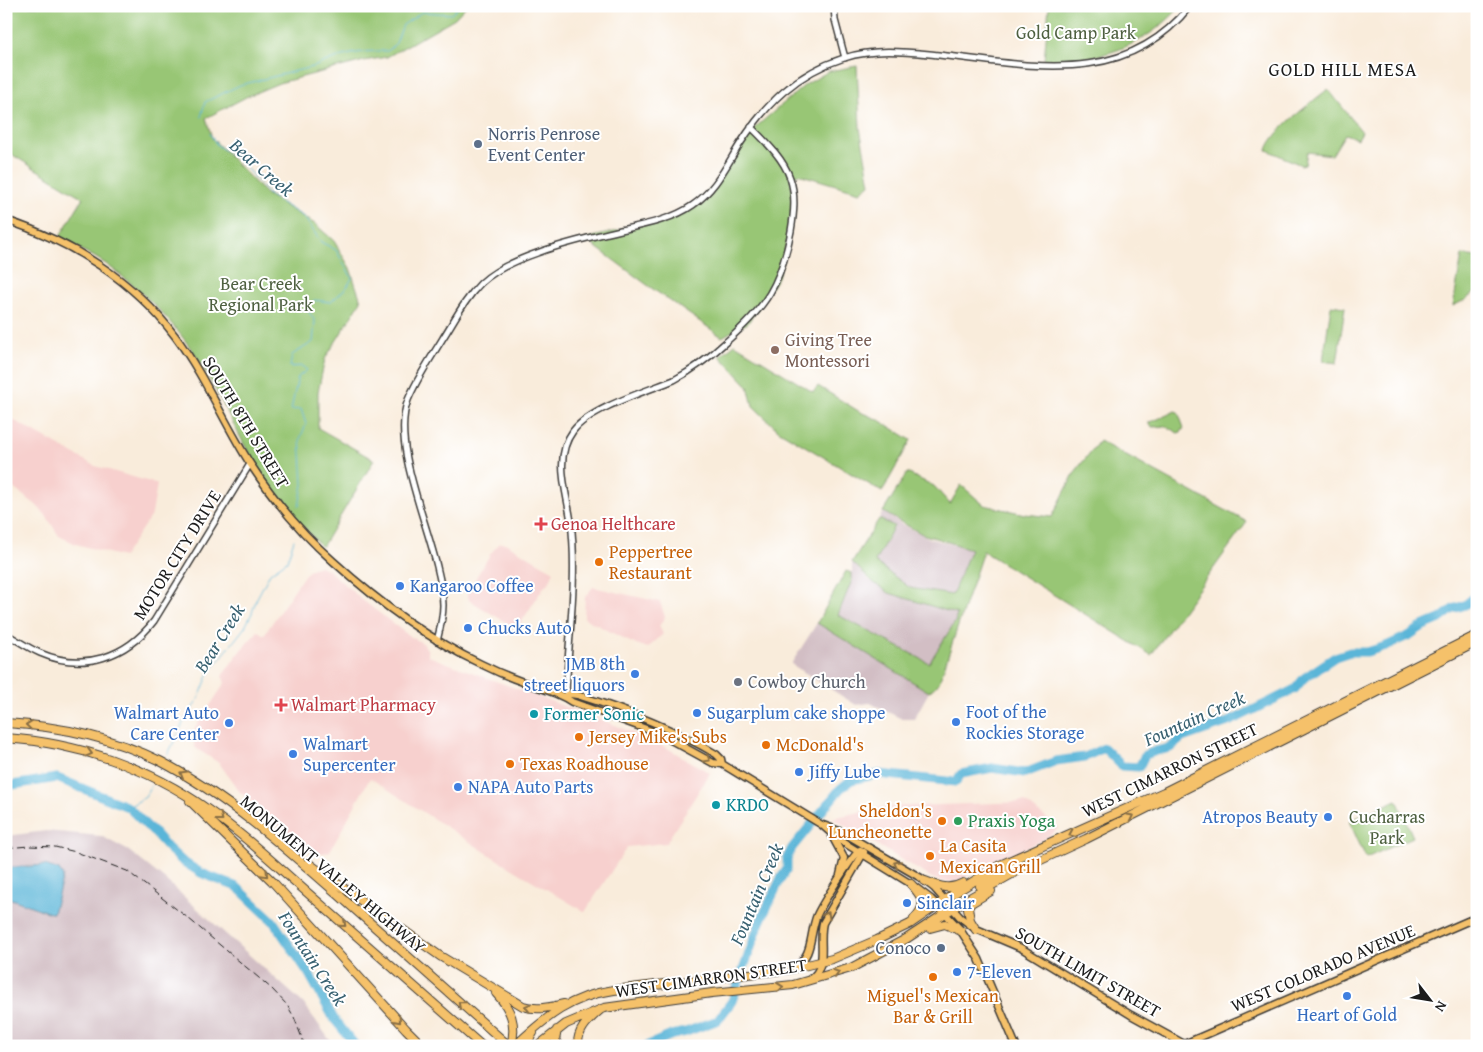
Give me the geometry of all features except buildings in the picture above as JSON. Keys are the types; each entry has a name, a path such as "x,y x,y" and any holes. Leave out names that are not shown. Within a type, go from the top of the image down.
{"highway":[{"name":"WEST CIMARRON STREET","path":"950,905 995,868 1171,788 1477,635"},
{"name":"WEST CIMARRON STREET","path":"515,1046 542,1022 574,1001 601,992 791,969 822,962 877,940 910,924 938,906 950,905 980,892 1019,870 1104,830 1477,642"},
{"name":"MONUMENT VALLEY HIGHWAY","path":"6,722 81,734 114,743 159,761 198,783 231,805 279,843 510,1046"},
{"name":"MONUMENT VALLEY HIGHWAY","path":"6,738 53,744 99,756 150,775 207,808 482,1046"},
{"path":"180,791 272,881 423,1046"},
{"path":"279,843 425,946 523,1006 543,1009 574,1001"},
{"path":"945,914 950,905 1000,874 1023,856"},
{"path":"925,881 943,887 953,887 989,868 995,868"},
{"path":"976,930 968,916 969,906 1019,870"},
{"path":"910,924 920,912 923,904 921,897 911,884"},
{"name":"WEST CIMARRON STREET","path":"538,1045 557,1030 580,1016 604,1008 803,983 852,968 906,939 945,914"},
{"path":"906,939 942,924 961,931"},
{"path":"487,985 504,1001 512,1017 514,1034 510,1046"},
{"path":"578,1046 584,1025 604,1008"},
{"path":"525,1046 542,1022"},
{"path":"557,1030 555,1040 559,1046"}],"main road":[{"name":"SOUTH 8TH STREET","path":"6,220 38,231 78,251 111,273 147,305 175,336 192,361 250,464 275,500 313,542 374,597 437,641 494,670 566,696 572,702 658,733 713,763 722,764 807,816 837,829 925,881 950,905"},
{"name":"SOUTH 8TH STREET","path":"822,824 830,833 911,884 938,906 961,931 979,959 1016,1046"},
{"path":"830,833 844,858 836,885"},
{"path":"791,969 804,960 808,954 817,916 836,885 866,846"},
{"path":"803,983 816,974 822,962 820,939 823,924 861,853"},
{"name":"SOUTH LIMIT STREET","path":"950,905 967,924 976,930 1021,948 1183,1045"},
{"name":"WEST COLORADO AVENUE","path":"1183,1045 1477,918"}],"street":[{"path":"834,6 835,20 845,58"},
{"path":"437,641 443,613 441,586 410,470 404,425 406,405 428,363 467,300 489,277 505,267 560,246 665,219 686,209 701,199 714,186 751,127 774,99 794,82 820,67 845,58 883,51 1058,68 1092,65 1130,53 1151,42 1170,27 1190,6"},
{"path":"566,696 573,555 571,523 562,470 565,446 573,431 592,414 681,376 712,355 751,320 766,302 774,288 787,251 794,209 793,189 781,161 751,127"},
{"name":"MOTOR CITY DRIVE","path":"6,634 38,652 71,661 92,660 110,656 135,642 154,621 250,464"}],"shaded area":[{"path":"6,416 95,466 157,484 152,514 123,557 76,544 59,536 45,514 35,504 6,483"},
{"path":"883,512 901,524 931,539 971,549 952,595 910,589 875,562 894,527 879,519"},
{"path":"500,543 505,543 554,571 549,583 543,588 517,629 469,600 467,592 491,553"},
{"path":"852,562 869,580 889,593 957,614 955,622 929,663 838,615 852,580"},
{"path":"320,566 327,569 361,599 408,635 424,644 428,651 428,656 615,725 667,748 710,773 666,843 627,847 585,912 501,862 370,778 330,851 315,853 307,849 239,791 219,763 195,747 193,740 195,728 225,683 222,676 240,651 258,631 264,635 305,574 313,568"},
{"path":"593,587 660,602 665,617 659,626 663,634 648,648 630,642 584,618 585,597"},
{"path":"817,623 929,692 914,719 902,719 870,703 856,705 791,664"},
{"path":"1025,802 1059,828 1046,838 955,882 941,882 932,878 832,818 883,807"},
{"path":"46,831 101,836 129,851 163,878 303,1003 334,1046 6,1046 6,836"}],"green space":[{"name":"Bear Creek Regional Park","path":"6,6 466,6 455,18 387,57 279,83 248,96 206,118 212,138 266,194 315,224 334,241 350,268 361,301 325,359 318,392 318,428 374,460 322,547 304,528 257,467 201,364 173,326 152,303 118,273 100,260 59,238 83,198 11,154 6,161"},
{"name":"Gold Camp Park","path":"1049,6 1181,6 1152,32 1119,50 1083,58 1044,60"},
{"path":"857,66 860,128 870,184 860,192 798,174 791,179 794,209 778,277 748,323 722,337 585,239 665,219 686,209 714,186 744,137 805,85 829,71"},
{"path":"1328,89 1362,132 1358,139 1345,134 1332,155 1307,152 1305,164 1301,165 1267,150 1270,142 1284,126"},
{"path":"1462,255 1477,257 1477,291 1453,306"},
{"path":"1331,305 1345,307 1337,363 1323,361"},
{"path":"735,344 813,392 818,386 911,440 882,492 778,430 753,406 748,386 720,356"},
{"path":"1175,411 1178,412 1184,428 1181,432 1178,433 1165,426 1153,427 1149,425 1149,422"},
{"path":"1099,441 1247,522 1151,655 983,551 939,683 929,692 817,623 846,571 852,573 852,580 838,615 929,663 955,622 957,614 889,593 874,583 852,562 879,519 894,526 875,562 910,588 952,595 971,549 922,534 883,512 907,473 934,486 950,504 961,485 984,505 1025,514 1052,517 1075,472"},
{"name":"Cucharras Park","path":"1397,800 1413,837 1366,858 1349,821"}],"water":[{"path":"45,865 59,870 63,876 53,913 6,897 6,868"}],"waterway":[{"name":"Bear Creek","path":"201,117 205,102 240,85 316,66 351,54 388,51 396,43 403,25 422,12 451,14 460,6"},
{"name":"Bear Creek","path":"210,134 217,145 241,162 269,195 304,217 321,242 336,250 352,278 347,287 331,302 314,300 307,309 315,321 313,342 292,355 290,367 302,366 307,370 298,377 291,410 301,409 306,424 300,439 303,484 299,506"},
{"name":"Bear Creek","path":"168,754 184,721 199,698 209,673 245,627 270,573 287,561 294,540"},
{"name":"Fountain Creek","path":"646,1046 672,1035 718,1020 732,1001 760,922 787,869 787,858 792,848 840,789 851,780 879,774 956,782 961,774 992,768 1025,773 1056,761 1085,757 1104,748 1122,766 1139,767 1145,755 1170,748 1182,738 1231,721 1295,689 1304,678 1335,657 1350,652 1367,652 1386,646 1440,619 1453,609 1465,605 1477,595"},
{"name":"Fountain Creek","path":"6,786 57,778 128,807 182,861 201,873 237,887 273,921 309,974 334,1019 356,1046"},
{"name":"Bear Creek","path":"128,807 144,798 151,786"}],"railway":[{"path":"6,848 29,846 55,847 76,852 127,871 188,918 272,989 287,1005 294,1017 305,1046"}],"place":[{"name":"Norris Penrose Event Center","path":"478,144"},
{"name":"Giving Tree Montessori","path":"775,350"},
{"name":"Genoa Helthcare","path":"541,524"},
{"name":"Peppertree Restaurant","path":"599,562"},
{"name":"Kangaroo Coffee","path":"400,586"},
{"name":"Chucks Auto","path":"468,628"},
{"name":"JMB 8th street liquors","path":"635,674"},
{"name":"Cowboy Church","path":"738,682"},
{"name":"Walmart Pharmacy","path":"281,705"},
{"name":"Sugarplum cake shoppe","path":"697,713"},
{"name":"Former Sonic","path":"534,714"},
{"name":"Foot of the Rockies Storage","path":"956,722"},
{"name":"Walmart Auto Care Center","path":"229,723"},
{"name":"Jersey Mike's Subs","path":"579,737"},
{"name":"McDonald's","path":"766,745"},
{"name":"Walmart Supercenter","path":"293,754"},
{"name":"Texas Roadhouse","path":"510,764"},
{"name":"Jiffy Lube","path":"799,772"},
{"name":"NAPA Auto Parts","path":"458,787"},
{"name":"KRDO","path":"716,805"},
{"name":"Atropos Beauty","path":"1328,817"},
{"name":"Sheldon's Luncheonette","path":"942,821"},
{"name":"Praxis Yoga","path":"958,821"},
{"name":"La Casita Mexican Grill","path":"930,856"},
{"name":"Sinclair","path":"907,903"},
{"name":"Conoco","path":"941,948"},
{"name":"7-Eleven","path":"957,972"},
{"name":"Miguel's Mexican Bar & Grill","path":"933,977"},
{"name":"Heart of Gold","path":"1347,996"}],"district":[{"name":"GOLD HILL MESA","path":"1343,69"}]}
